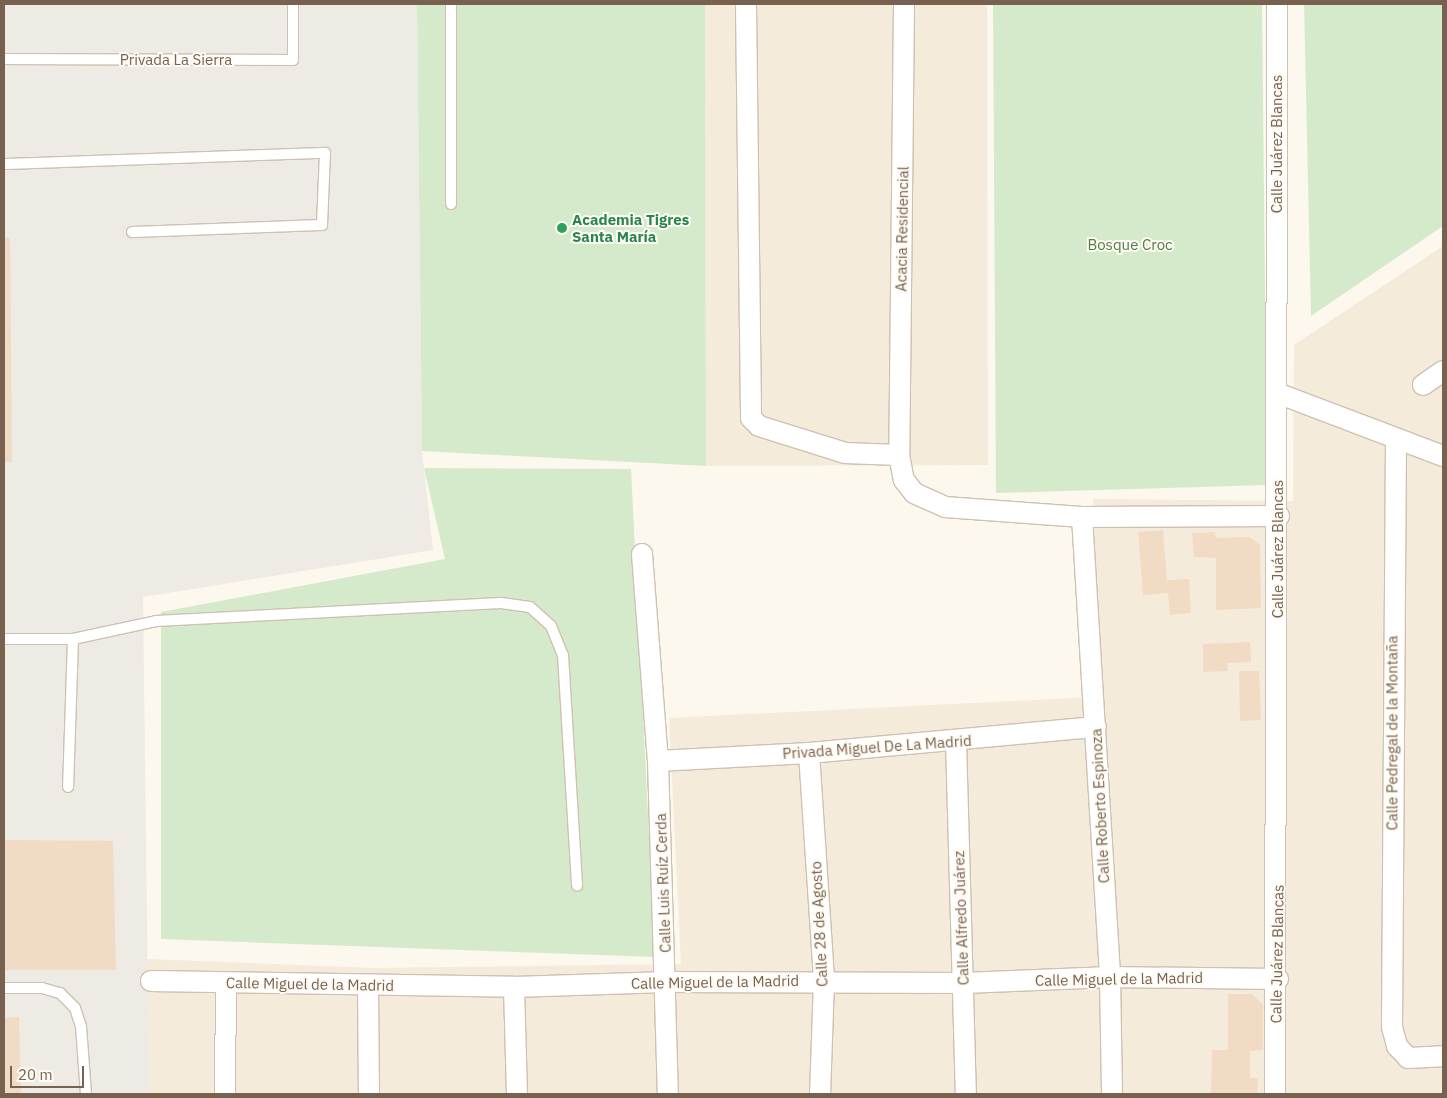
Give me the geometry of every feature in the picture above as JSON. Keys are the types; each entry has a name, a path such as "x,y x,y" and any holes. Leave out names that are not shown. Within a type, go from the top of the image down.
{"street":[{"path":"746,4 748,408 760,426 845,453 899,455"},
{"name":"Acacia Residencial","path":"904,4 899,455 904,480 928,503 1082,517 1278,516"},
{"name":"Calle Juárez Blancas","path":"1275,1094 1278,979 1277,4"},
{"path":"1423,385 1443,371"},
{"path":"1277,393 1443,456"},
{"name":"Calle Pedregal de la Montaña","path":"1396,439 1392,1028 1397,1046 1408,1058 1443,1056"},
{"name":"Calle Roberto Espinoza","path":"1082,517 1110,977 1112,1094"},
{"name":"Calle Luis Ruíz Cerda","path":"642,554 658,761 668,982 668,1094"},
{"name":"Privada Miguel De La Madrid","path":"658,761 809,753 1096,727"},
{"name":"Calle Alfredo Juárez","path":"956,741 966,1094"},
{"name":"Calle 28 de Agosto","path":"809,753 824,981 820,1094"},
{"name":"Calle Miguel de la Madrid","path":"151,981 514,987 668,982 824,981 964,983 1110,977 1278,979"},
{"path":"225,1094 226,983"},
{"path":"368,985 369,1094"},
{"path":"514,987 517,1094"}],"lane":[{"name":"Privada La Sierra","path":"4,59 292,60 293,4"},
{"path":"451,4 451,204"},
{"path":"4,164 324,153 322,225 132,232"},
{"path":"4,639 73,639 156,621 500,603 530,606 551,626 563,655 577,886"},
{"path":"68,786 73,639"},
{"path":"4,988 42,988 60,993 75,1008 81,1026 86,1094"}],"shaded area":[{"path":"4,4 417,4 422,451 433,550 143,597 149,1094 4,1094"},
{"path":"705,4 987,4 988,465 706,466"},
{"path":"1443,246 1443,1094 149,1094 147,959 373,968 681,964 669,718 1095,697 1093,499 1293,501 1294,345"}],"green space":[{"name":"Academia Tigres Santa María","path":"417,4 705,4 706,466 422,451"},
{"name":"Bosque Croc","path":"993,4 1262,4 1267,485 996,493"},
{"path":"1304,4 1443,4 1443,226 1311,316"},
{"path":"424,468 631,469 655,957 161,939 161,612 445,559"}],"building":[{"path":"4,238 10,238 12,462 4,462"},
{"path":"1163,530 1167,580 1189,579 1191,613 1170,615 1168,593 1143,595 1138,532"},
{"path":"1215,532 1216,538 1249,537 1260,545 1261,608 1216,610 1216,558 1194,557 1192,533"},
{"path":"1250,642 1251,662 1227,663 1228,671 1203,672 1203,644"},
{"path":"1239,671 1259,671 1261,720 1240,721"},
{"path":"4,840 113,841 116,970 4,970"},
{"path":"1228,994 1252,994 1263,1005 1263,1050 1250,1051 1250,1078 1258,1078 1257,1094 1211,1094 1212,1050 1228,1050"},
{"path":"19,1017 21,1094 4,1094 4,1018"}],"place":[{"name":"Academia Tigres Santa María","path":"562,228"}]}
